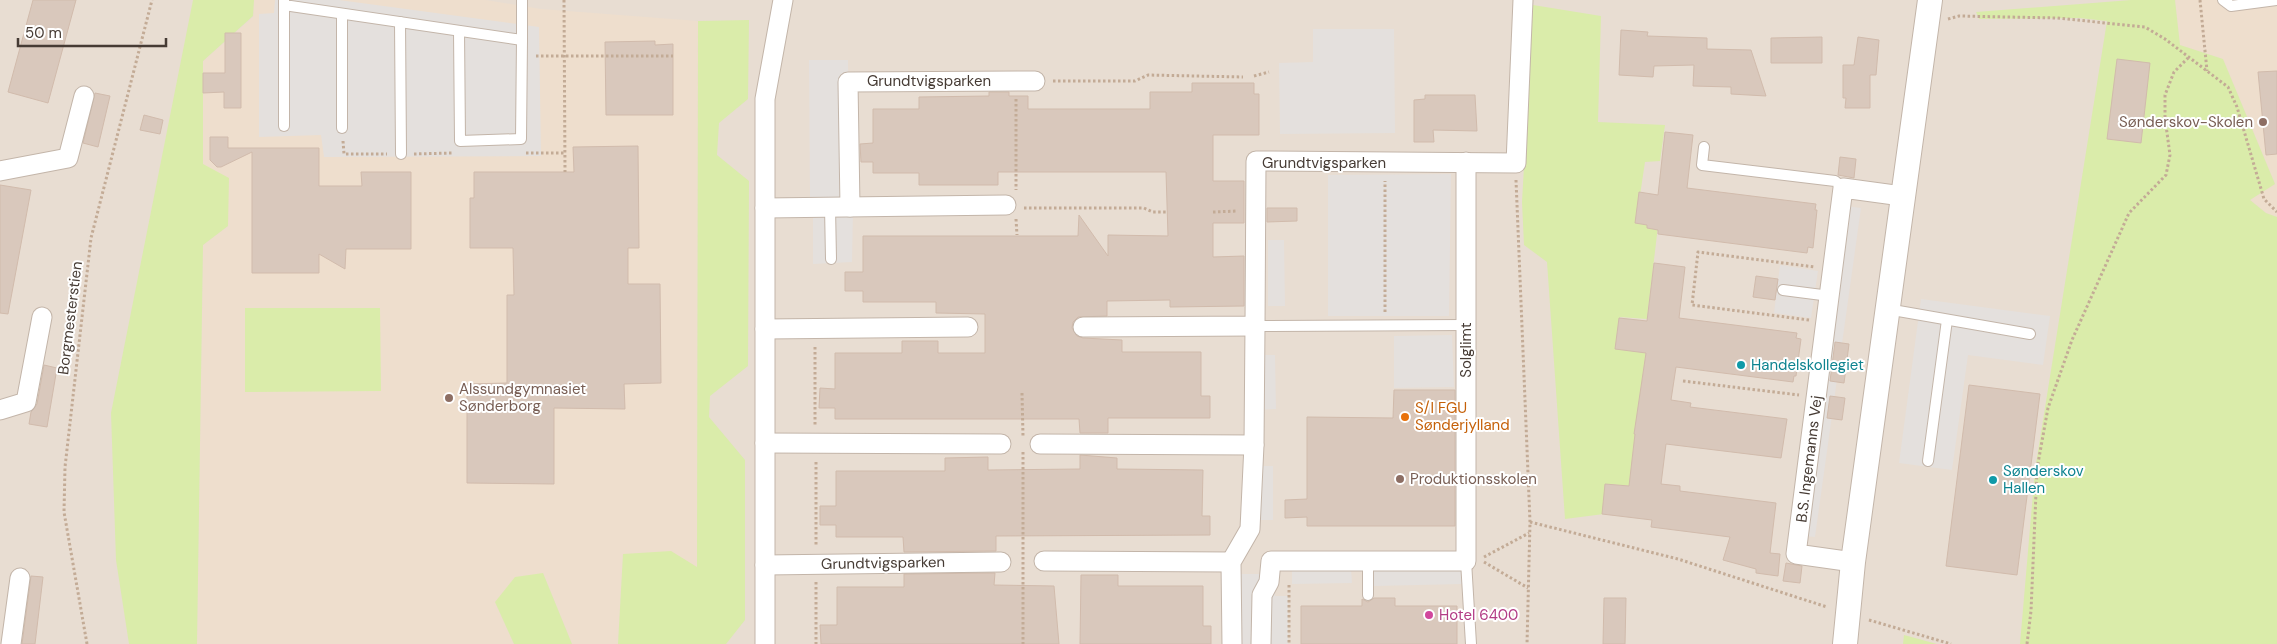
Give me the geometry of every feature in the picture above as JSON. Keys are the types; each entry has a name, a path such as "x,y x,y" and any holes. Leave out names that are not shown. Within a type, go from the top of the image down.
{"street":[{"path":"765,644 765,99 783,0"},
{"path":"1466,162 1516,163 1523,0"},
{"path":"1845,644 1853,562 1930,0"},
{"name":"Grundtvigsparken","path":"850,207 848,82 1035,81"},
{"path":"0,171 68,158 84,96"},
{"name":"Grundtvigsparken","path":"1231,562 1250,529 1254,445 1256,161 1466,162"},
{"name":"Solglimt","path":"1466,162 1466,561"},
{"path":"1843,188 1902,196"},
{"name":"B.S. Ingemanns Vej","path":"1843,188 1796,554 1853,562"},
{"path":"765,208 1011,206"},
{"path":"0,410 26,402 42,317"},
{"path":"1082,327 1255,326"},
{"path":"765,329 968,327"},
{"path":"765,443 1001,444"},
{"path":"1040,444 1254,445"},
{"path":"1044,561 1231,562 1232,644"},
{"path":"1261,644 1262,595 1269,582 1272,561 1466,561"},
{"name":"Grundtvigsparken","path":"765,565 1001,562"},
{"path":"11,644 20,578"}],"lane":[{"path":"460,31 460,140 521,139 522,0"},
{"path":"2223,0 2231,6 2277,0"},
{"path":"284,126 284,3 342,14 522,40"},
{"path":"342,14 342,128"},
{"path":"400,22 401,154"},
{"path":"1704,147 1702,165 1834,182 1843,188"},
{"path":"830,207 831,258"},
{"path":"1783,290 1830,296"},
{"path":"1887,310 2030,334"},
{"path":"1928,461 1947,320"},
{"path":"1255,326 1466,325"},
{"path":"1368,561 1368,595"},
{"path":"1466,561 1471,644"}],"path":[{"name":"Borgmesterstien","path":"87,644 64,512 64,467 91,238 152,0"},
{"path":"564,0 565,172"},
{"path":"2200,0 2207,72"},
{"path":"1926,25 1959,16 2057,18 2145,27 2165,39 2228,87 2237,107 2264,199 2277,212"},
{"path":"521,56 673,56"},
{"path":"2027,644 2032,611 2037,469 2048,408 2072,340 2129,213 2166,175 2170,155 2164,118 2165,95 2174,72 2188,58"},
{"path":"1254,76 1269,72"},
{"path":"1035,81 1134,81 1148,75 1243,77"},
{"path":"1016,81 1011,206 1016,235"},
{"path":"342,128 344,154 459,154"},
{"path":"517,153 565,153"},
{"path":"1385,163 1385,325"},
{"path":"1516,163 1530,522 1527,644"},
{"path":"1011,206 1144,208 1153,212 1168,212"},
{"path":"1213,212 1256,211"},
{"path":"1826,322 1692,305 1698,252 1833,269"},
{"path":"815,329 816,644"},
{"path":"1683,381 1817,398"},
{"path":"1022,393 1023,644"},
{"path":"1530,522 1678,559 1848,614 1951,644"},
{"path":"1528,588 1479,560 1530,533"},
{"path":"1001,562 1044,561"},
{"path":"1289,561 1289,644"}],"shaded area":[{"path":"0,0 2277,0 2277,644 0,644"},
{"name":"Alssundgymnasiet Sønderborg","path":"254,0 486,0 541,9 698,21 697,568 623,554 618,644 572,644 543,573 495,602 514,644 197,644 203,245 228,226 203,164 203,61 253,17"},
{"path":"275,0 339,0 539,27 541,156 324,157 321,135 259,137 259,14 274,13"},
{"name":"Sønderskov-Skolen","path":"2175,0 2277,0 2277,217 2266,213 2250,200 2275,184 2223,59 2180,45"},
{"path":"1313,29 1394,29 1395,133 1280,134 1279,63 1313,62"},
{"path":"809,60 848,60 850,199 810,199"},
{"path":"1451,174 1449,316 1328,316 1328,175"},
{"path":"1838,205 1861,208 1815,537 1796,535"},
{"path":"853,212 852,262 813,264 813,213"},
{"path":"1268,240 1284,240 1285,306 1268,306"},
{"path":"1780,265 1818,271 1811,318 1774,313"},
{"path":"1921,299 2050,316 2043,365 1968,355 1952,470 1899,463"},
{"path":"1452,335 1454,387 1394,388 1394,336"},
{"path":"1258,355 1275,355 1276,409 1257,410"},
{"path":"1462,414 1462,522 1456,522 1455,415"},
{"path":"1255,466 1273,466 1273,520 1255,520"},
{"path":"1462,567 1463,584 1374,586 1373,568"},
{"path":"1292,568 1351,568 1352,583 1292,584"},
{"path":"1241,574 1275,574 1275,596 1288,596 1288,644 1241,644"}],"green space":[{"path":"193,0 254,0 253,16 203,61 203,164 229,178 228,226 203,245 197,644 129,644 116,560 111,413"},
{"path":"2131,0 2175,0 2180,45 2223,59 2275,184 2250,200 2266,213 2277,217 2277,644 2020,644 2035,470 2107,21 2079,18 1979,19 1976,12"},
{"path":"1533,5 1601,16 1598,122 1665,125 1660,161 1645,162 1636,222 1658,226 1647,319 1620,317 1616,347 1646,351 1629,486 1608,484 1604,514 1565,519 1547,262 1524,245 1522,202"},
{"path":"749,20 748,99 719,123 717,155 749,181 748,366 710,396 709,417 745,460 745,620 726,644 618,644 623,554 671,551 697,567 698,21"},
{"path":"245,308 380,308 381,391 245,392"},
{"path":"543,573 572,644 514,644 495,602 515,577"},
{"path":"1904,635 1937,644 1903,644"}],"building":[{"path":"33,0 76,0 48,103 8,92"},
{"path":"1621,30 1648,32 1647,36 1707,38 1707,49 1751,50 1766,96 1731,94 1731,87 1693,86 1694,65 1654,66 1653,77 1619,75"},
{"path":"225,33 241,33 241,108 224,108 224,92 203,93 203,73 225,73"},
{"path":"1822,37 1822,63 1771,63 1771,38"},
{"path":"1858,37 1879,40 1876,75 1870,75 1870,108 1845,108 1846,98 1843,98 1843,65 1854,65"},
{"path":"655,41 655,45 673,44 673,115 606,115 605,42"},
{"path":"2117,59 2150,63 2141,143 2107,139"},
{"path":"2277,71 2277,154 2266,155 2258,72"},
{"path":"1192,83 1254,83 1254,94 1259,94 1259,135 1213,135 1213,181 1244,181 1244,223 1213,223 1213,257 1244,256 1244,306 1170,307 1170,300 1107,301 1107,316 1078,317 1073,322 1072,328 1077,336 1083,338 1122,340 1122,352 1201,352 1201,396 1210,396 1210,418 1108,418 1108,433 1080,433 1079,419 835,419 835,408 819,408 820,388 835,389 835,353 902,353 902,341 938,341 938,353 985,353 985,314 936,313 936,302 863,302 863,291 845,291 845,272 863,272 863,236 1078,236 1079,215 1108,256 1108,235 1168,236 1166,172 998,172 998,185 919,185 919,173 873,173 873,162 861,162 860,144 873,143 873,109 919,109 919,97 989,96 989,92 1009,92 1009,96 1028,96 1028,109 1150,109 1150,92 1192,92"},
{"path":"95,93 110,96 98,147 83,143"},
{"path":"1425,95 1475,95 1477,131 1433,130 1434,142 1414,142 1414,100 1425,99"},
{"path":"144,115 163,120 160,134 140,130"},
{"path":"1665,132 1693,135 1687,188 1816,204 1813,248 1808,247 1807,253 1658,234 1658,230 1647,228 1647,225 1635,223 1639,192 1658,195"},
{"path":"210,137 228,137 228,148 319,148 319,186 362,186 361,172 411,172 411,249 346,249 345,269 319,254 319,273 252,273 252,152 221,167 217,167 210,160"},
{"path":"638,146 639,248 628,248 628,284 660,284 661,383 624,384 625,409 554,408 554,484 467,483 467,384 507,383 507,295 514,295 513,248 470,248 470,198 474,198 474,172 574,172 573,147"},
{"path":"1840,157 1856,159 1854,178 1838,175"},
{"path":"0,185 31,190 8,314 0,313"},
{"path":"1267,208 1297,208 1297,221 1267,222"},
{"name":"Handelskollegiet","path":"1654,263 1685,267 1679,318 1797,333 1796,338 1801,339 1796,376 1794,376 1793,382 1676,367 1671,400 1691,403 1690,407 1787,419 1781,458 1666,444 1661,484 1680,486 1680,491 1776,503 1770,553 1780,554 1778,576 1756,573 1756,569 1723,560 1730,537 1651,527 1652,520 1602,514 1605,484 1629,486 1634,434 1646,353 1615,349 1619,318 1647,321"},
{"path":"1756,276 1778,279 1775,300 1753,297"},
{"path":"1835,342 1849,344 1844,383 1830,381"},
{"path":"44,365 57,368 47,427 29,424 31,412 37,404"},
{"name":"Sønderskov Hallen","path":"1969,385 2040,394 2017,575 1946,566"},
{"path":"1394,390 1455,390 1455,526 1307,526 1307,517 1285,518 1285,500 1307,499 1307,417 1393,418"},
{"path":"1830,396 1845,398 1842,420 1827,418"},
{"path":"1080,455 1117,458 1117,469 1203,470 1202,516 1210,516 1210,535 996,536 996,551 904,552 903,537 836,537 836,525 820,525 820,506 836,506 836,471 945,471 945,458 988,457 988,470 1080,469"},
{"path":"1786,563 1802,566 1800,583 1783,581"},
{"path":"995,573 994,585 1054,586 1059,644 821,644 820,625 837,625 837,587 904,587 904,574"},
{"path":"1081,575 1118,575 1118,586 1203,586 1203,626 1211,626 1211,644 1080,644"},
{"path":"31,576 43,577 35,644 22,644"},
{"path":"1374,598 1395,598 1395,606 1457,606 1457,644 1301,644 1301,606 1362,606 1362,599 1368,602"},
{"path":"1604,598 1626,598 1625,644 1603,644"}],"place":[{"name":"Sønderskov-Skolen","path":"2263,122"},
{"name":"Handelskollegiet","path":"1741,365"},
{"name":"Alssundgymnasiet Sønderborg","path":"449,398"},
{"name":"S/I FGU Sønderjylland","path":"1405,417"},
{"name":"Produktionsskolen","path":"1400,479"},
{"name":"Sønderskov Hallen","path":"1993,480"},
{"name":"Hotel 6400","path":"1429,615"}]}
